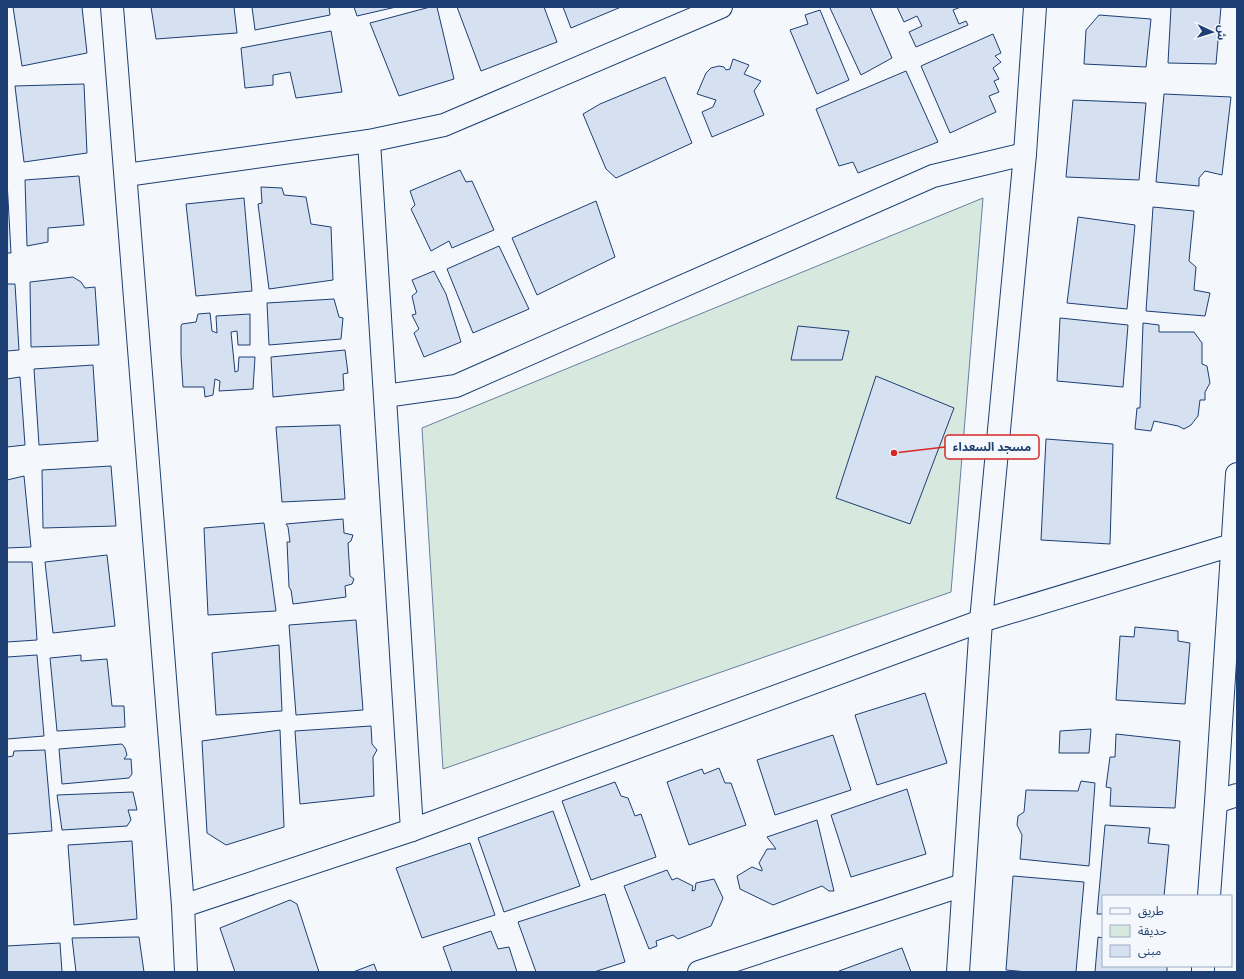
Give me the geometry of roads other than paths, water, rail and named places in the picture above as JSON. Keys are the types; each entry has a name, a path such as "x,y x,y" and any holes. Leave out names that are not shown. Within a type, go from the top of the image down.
{"street":[{"path":"112,7 183,906 186,972"},
{"path":"126,175 369,141 444,125 721,7"},
{"path":"958,972 981,622 1025,154 1035,7"},
{"path":"369,141 412,830"},
{"path":"385,396 456,386 933,176 1025,154"},
{"path":"1209,895 1237,474"},
{"path":"183,906 412,830 981,622 1232,545"},
{"path":"1216,802 1237,795"},
{"path":"700,972 963,885"}],"place":[{"name":"مسجد السعداء","path":"894,453"}]}
